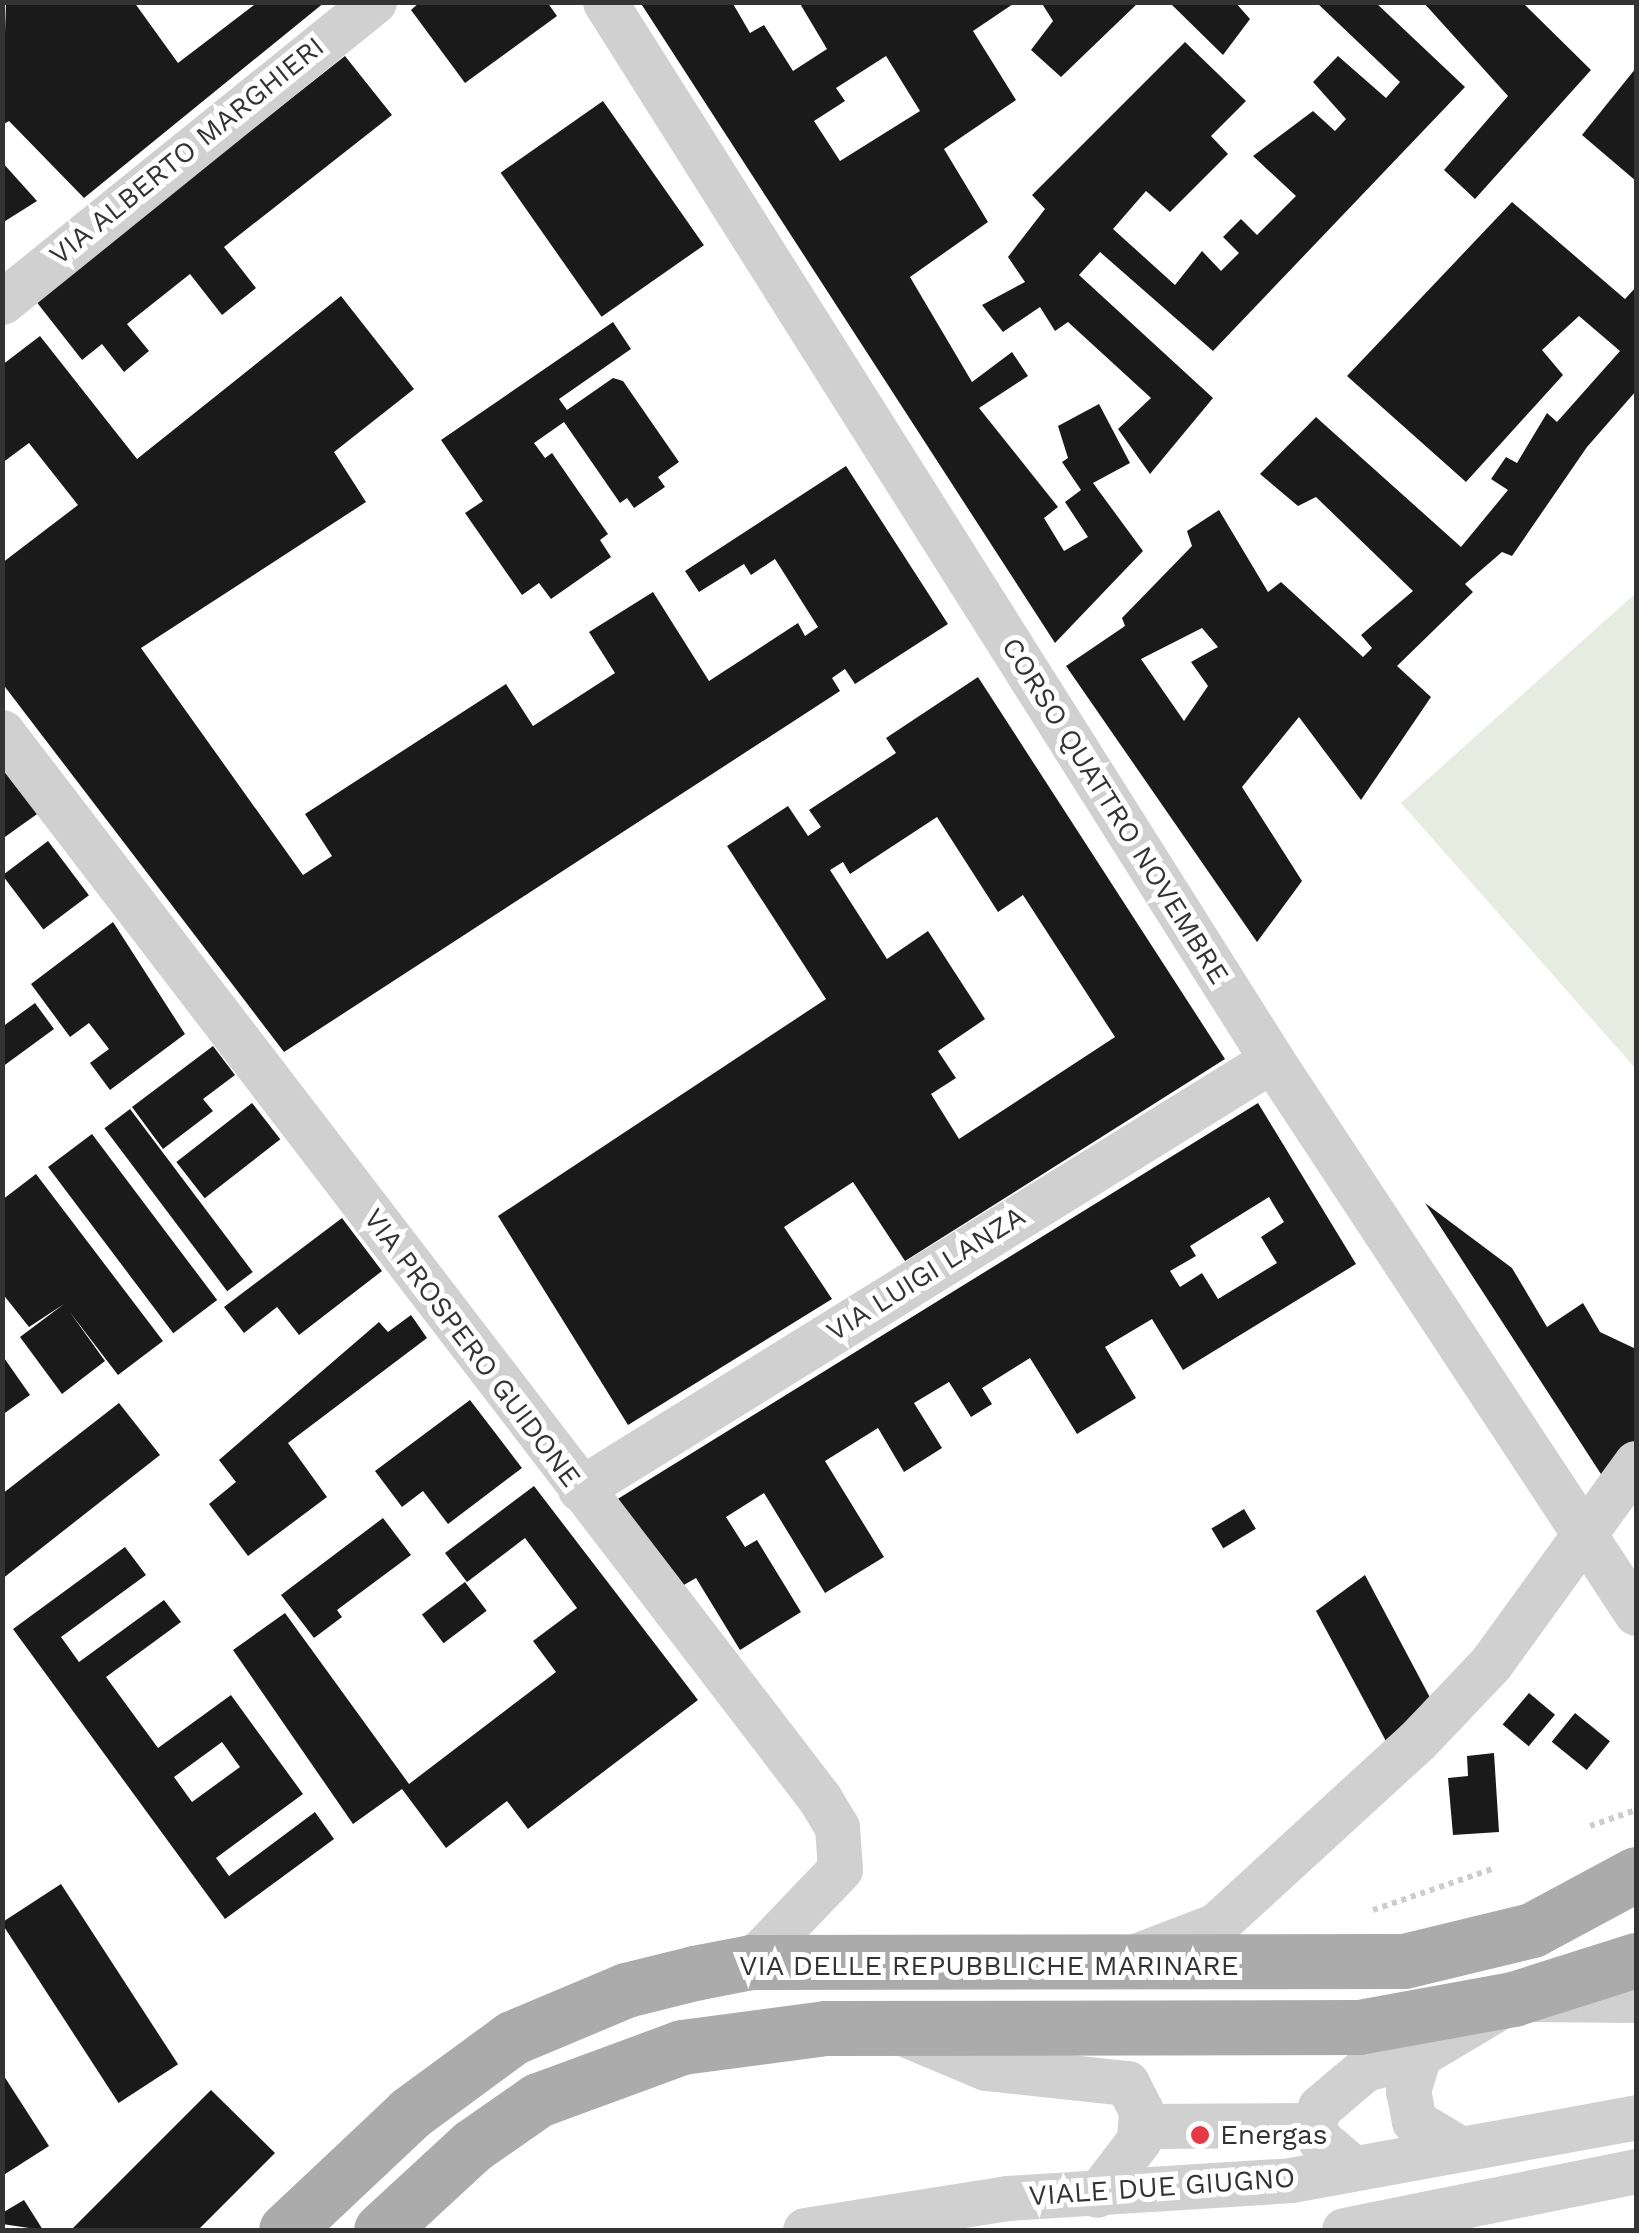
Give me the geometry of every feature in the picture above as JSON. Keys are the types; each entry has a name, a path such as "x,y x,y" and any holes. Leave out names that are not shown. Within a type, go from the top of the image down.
{"main road":[{"name":"VIA DELLE REPUBBLICHE MARINARE","path":"286,2230 410,2113 512,2038 626,1990 751,1962 1404,1961 1532,1930 1636,1874"},
{"path":"381,2230 504,2121 605,2072 731,2037 889,2028 1360,2026 1514,1999 1636,1960"}],"street":[{"name":"VIA ALBERTO MARGHIERI","path":"2,302 374,2"},
{"name":"CORSO QUATTRO NOVEMBRE","path":"605,2 1272,1060 1590,1537 1636,1613"},
{"name":"VIA PROSPERO GUIDONE","path":"2,732 837,1827 840,1870 827,1891 751,1962"},
{"name":"VIA LUIGI LANZA","path":"580,1489 1272,1060"},
{"path":"1107,1964 1216,1926 1260,1889 1491,1663 1590,1537 1636,1463"},
{"path":"1313,2125 1349,2078 1419,2055 1514,1999 1636,2000"},
{"path":"889,2028 986,2068 1115,2078 1137,2098 1143,2126 1128,2161 1097,2195"},
{"path":"1419,2055 1408,2091 1414,2120 1461,2150"},
{"name":"VIALE DUE GIUGNO","path":"805,2230 974,2202 1097,2195 1353,2168 1636,2117"},
{"path":"1143,2126 1313,2125 1353,2168"},
{"path":"1344,2230 1429,2222 1636,2171"}],"path":[{"path":"1590,1826 1636,1810"},
{"path":"1369,1911 1492,1869"}],"shaded area":[{"path":"1636,593 1636,1069 1401,803"}],"building":[{"path":"6,2 134,2 178,63 258,2 325,2 84,198 9,121 2,125"},
{"path":"420,2 547,2 557,16 465,83 411,10"},
{"path":"640,2 732,2 750,33 764,25 793,71 827,49 799,2 1016,2 973,31 1016,100 944,149 988,222 910,277 972,382 1012,352 1028,376 979,408 1058,507 1044,518 1064,551 1088,537 1065,502 1081,490 1062,462 1068,458 1058,426 1099,404 1130,463 1093,483 1143,551 1055,643","holes":["886,56 920,111 840,161 814,121 845,101 836,88"]},
{"path":"1041,2 1139,2 1061,77 1031,50 1053,21"},
{"path":"1169,2 1235,2 1250,19 1223,55"},
{"path":"1316,2 1375,2 1465,87 1213,351 1100,252 1079,275 1213,398 1150,474 1118,429 1151,398 1068,322 1055,331 1040,307 1003,332 982,305 1025,282 1008,257 1045,209 1032,195 1185,42 1246,101 1211,136 1228,154 1170,212 1146,191 1113,229 1175,285 1202,251 1221,271 1239,253 1223,237 1241,219 1257,235 1296,196 1253,156 1313,111 1335,131 1346,119 1313,82 1338,56 1386,98 1400,82"},
{"path":"1423,2 1522,2 1591,70 1475,199 1444,170 1508,96"},
{"path":"345,56 392,115 224,247 256,288 222,315 190,274 127,324 149,351 124,372 102,344 82,360 35,300"},
{"path":"1636,68 1636,181 1582,135"},
{"path":"603,101 704,245 602,317 501,173"},
{"path":"2,162 37,201 2,223"},
{"path":"1512,202 1625,299 1636,287 1636,391 1587,447 1512,556 1502,552 1465,584 1473,592 1397,666 1431,697 1361,800 1299,717 1242,787 1302,881 1257,942 1066,666 1125,626 1122,618 1192,546 1187,531 1219,510 1268,592 1281,582 1363,657 1372,648 1361,635 1413,591 1316,497 1298,506 1260,474 1316,417 1461,547 1508,490 1491,479 1506,457 1517,463 1547,413 1557,422 1620,351 1579,316 1542,350 1563,375 1466,482 1347,376","holes":["1202,628 1218,647 1191,662 1208,686 1184,721 1141,659"]},
{"path":"341,296 414,389 334,452 366,502 141,648 303,875 332,856 305,814 506,684 533,726 615,673 589,632 653,592 709,681 798,623 805,636 818,627 775,559 751,575 744,564 699,592 685,571 846,466 948,624 855,684 845,669 832,678 840,691 284,1052 2,683 2,563 78,505 29,443 2,463 2,365 40,336 137,459"},
{"path":"613,322 631,349 559,399 567,410 613,378 623,381 679,462 658,477 665,487 634,508 627,498 620,503 564,422 534,443 545,458 552,453 608,534 600,540 611,557 551,599 539,583 522,595 465,513 483,501 441,440"},
{"path":"978,677 1225,1059 905,1261 853,1182 784,1227 832,1299 628,1425 498,1216 826,999 727,846 788,806 808,836 821,827 809,810 896,753 886,738","holes":["937,817 998,912 1023,895 1115,1037 959,1139 931,1094 956,1078 938,1051 985,1019 928,931 887,959 830,870 843,862 850,874"]},
{"path":"10,770 40,812 2,839 2,775"},
{"path":"48,841 89,895 43,930 2,875"},
{"path":"113,922 185,1034 110,1090 90,1063 109,1049 89,1023 70,1037 31,984"},
{"path":"35,1003 54,1029 2,1067 2,1027"},
{"path":"213,1046 235,1075 203,1099 213,1111 163,1149 132,1107"},
{"path":"252,1103 280,1139 205,1198 176,1162"},
{"path":"1258,1103 1356,1264 1183,1370 1152,1319 1105,1347 1136,1398 1077,1434 1030,1358 982,1388 992,1404 971,1417 949,1382 914,1403 942,1448 904,1472 878,1428 825,1461 884,1557 825,1593 764,1493 726,1517 745,1547 757,1540 801,1612 740,1650 696,1578 682,1586 616,1500","holes":["1269,1197 1284,1222 1261,1237 1277,1263 1218,1299 1202,1273 1180,1287 1170,1271 1196,1256 1190,1246"]},
{"path":"130,1109 253,1272 227,1291 104,1128"},
{"path":"92,1134 217,1300 173,1333 48,1167"},
{"path":"36,1174 163,1341 118,1375 69,1311 105,1361 62,1394 20,1337 64,1304 29,1327 2,1293 2,1200"},
{"path":"1425,1203 1512,1268 1547,1327 1583,1303 1600,1332 1636,1349 1636,1448 1610,1488"},
{"path":"342,1218 382,1271 299,1335 277,1307 244,1333 224,1307"},
{"path":"411,1315 427,1338 288,1443 327,1497 248,1556 209,1504 236,1482 219,1460 379,1322 388,1332"},
{"path":"2,1355 30,1395 2,1415"},
{"path":"470,1400 522,1468 448,1524 423,1491 402,1507 375,1471"},
{"path":"119,1403 160,1455 2,1579 2,1494"},
{"path":"534,1486 698,1700 528,1829 507,1801 446,1848 402,1789 353,1824 233,1650 285,1613 409,1784 556,1672 533,1641 577,1608 525,1538 467,1582 445,1553"},
{"path":"1244,1509 1256,1529 1223,1548 1211,1529"},
{"path":"383,1518 411,1555 337,1610 342,1617 314,1638 281,1595"},
{"path":"125,1547 146,1575 61,1637 79,1662 164,1600 181,1622 106,1677 158,1748 231,1695 303,1794 216,1858 229,1876 315,1812 334,1839 225,1919 13,1629","holes":["222,1742 240,1767 192,1802 174,1777"]},
{"path":"1365,1575 1434,1705 1394,1756 1316,1611"},
{"path":"465,1582 487,1611 444,1643 422,1614"},
{"path":"1529,1693 1555,1715 1529,1746 1503,1724"},
{"path":"1575,1713 1610,1741 1587,1770 1552,1742"},
{"path":"1494,1753 1499,1832 1453,1835 1448,1778 1468,1776 1467,1756"},
{"path":"61,1884 178,2064 119,2103 2,1924"},
{"path":"2,2073 49,2146 2,2176"},
{"path":"211,2090 275,2153 198,2230 71,2230"},
{"path":"24,2200 43,2230 2,2224 2,2213"}],"place":[{"name":"Energas","path":"1200,2135"}]}
